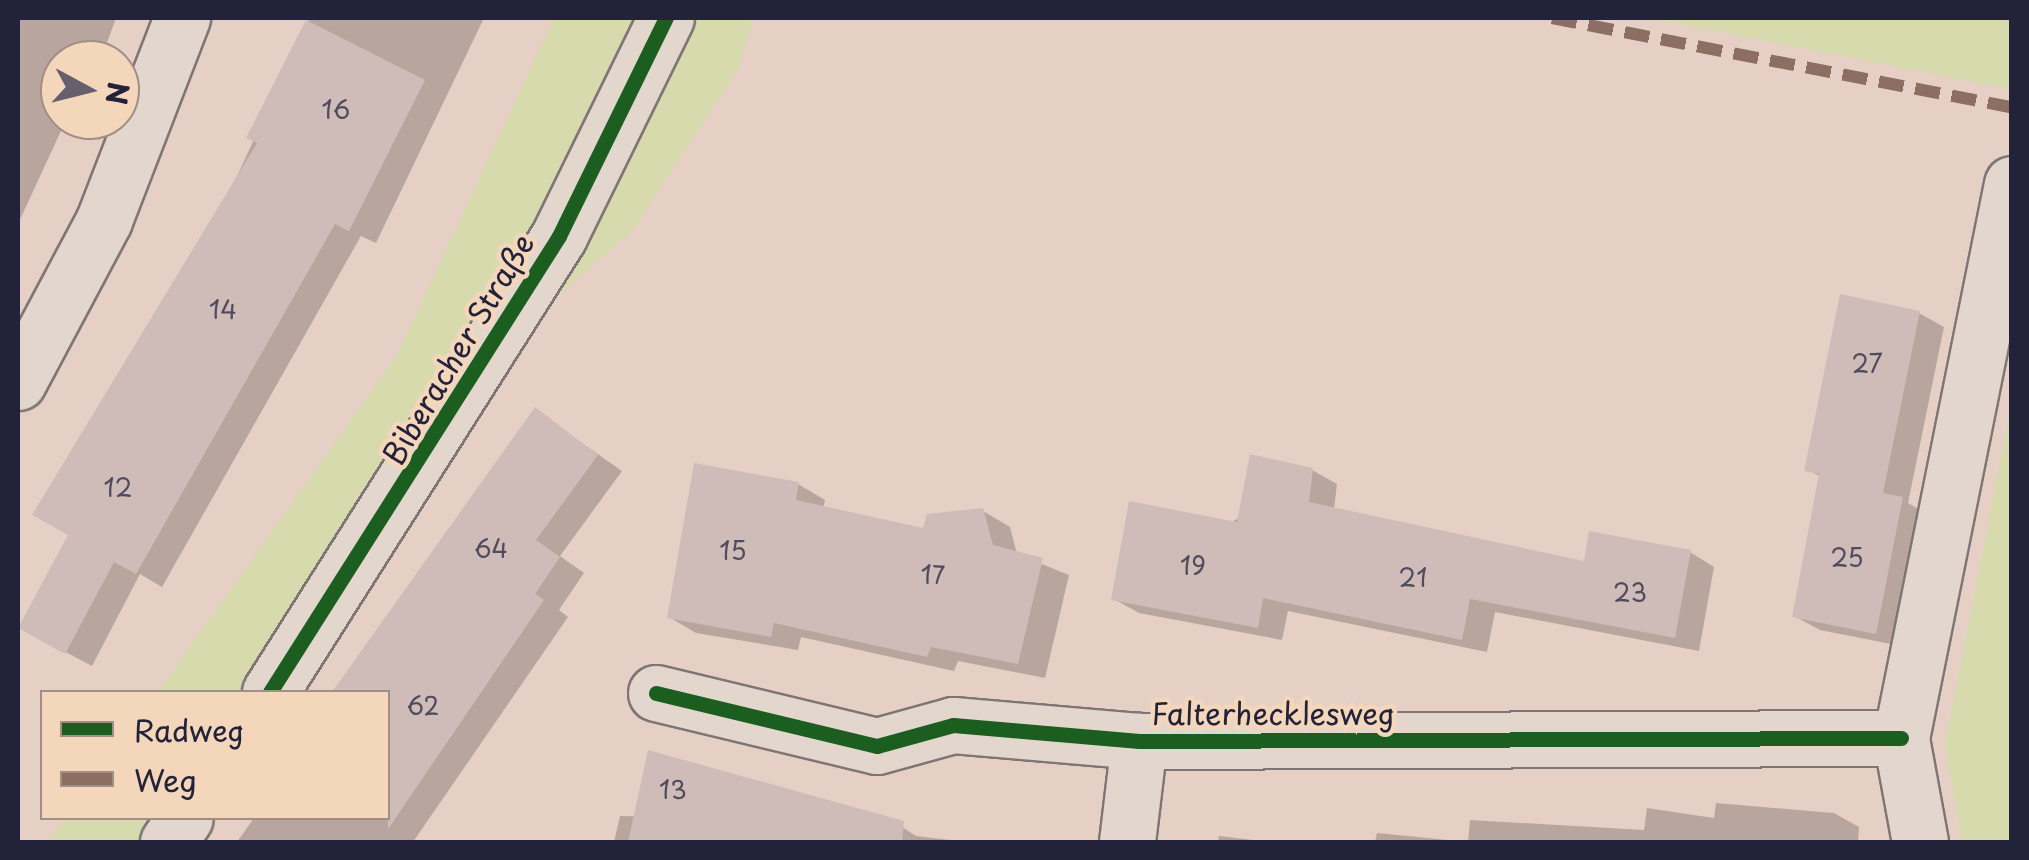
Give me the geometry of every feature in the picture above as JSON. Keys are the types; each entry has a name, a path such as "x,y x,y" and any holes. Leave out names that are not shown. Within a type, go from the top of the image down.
{"street":[{"path":"18,382 104,220 182,18"},
{"name":"Biberacher Straße","path":"271,690 559,236 666,18"},
{"path":"1920,842 1900,738 2012,184"},
{"name":"Falterhecklesweg","path":"656,694 877,746 953,724 1139,741 1900,738"},
{"name":"Falterhecklesweg","path":"1128,842 1139,741"},
{"path":"168,842 184,820"}],"green space":[{"path":"554,18 753,18 738,69 633,230 421,414 247,690 159,690 397,355"},
{"path":"1649,18 2011,18 2011,89"},
{"path":"2011,406 2011,842 1962,842 1945,745"},
{"path":"64,820 166,820 151,842 47,842"}],"building":[{"path":"306,20 425,80 349,231 335,224 136,574 114,562 65,654 18,628 68,535 32,515 257,143 246,138"},
{"path":"1840,294 1920,311 1883,493 1903,497 1876,634 1792,617 1819,474 1804,471"},
{"path":"535,407 598,455 536,540 560,557 535,594 544,600 388,829 390,690 333,690"},
{"path":"1250,454 1313,468 1309,502 1584,561 1589,531 1691,550 1675,638 1470,599 1462,640 1263,598 1258,628 1111,600 1129,501 1237,522"},
{"path":"694,463 799,482 796,500 923,528 927,514 983,508 993,545 1043,558 1018,664 931,647 927,657 774,623 771,637 667,618"},
{"path":"648,750 904,821 902,842 628,842"}],"marked path":[{"path":"1552,18 2012,107"}],"cycle path":[{"path":"271,690 559,236 666,18"},
{"path":"656,693 877,746 953,725 1139,741 1901,738"}]}
